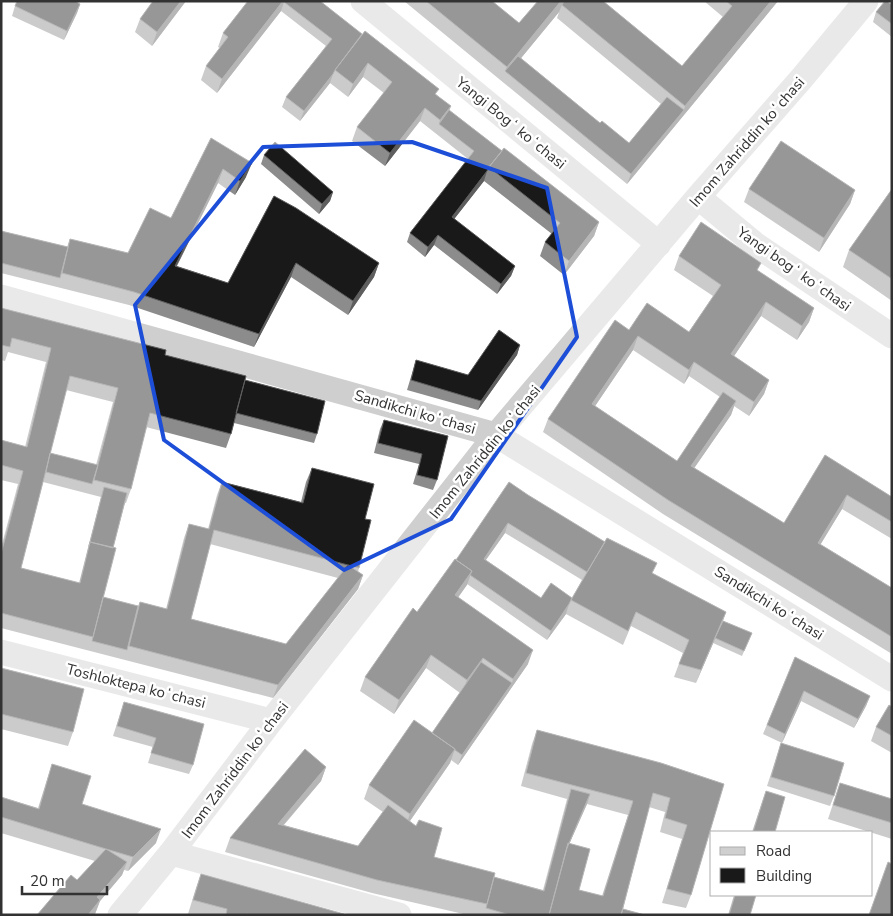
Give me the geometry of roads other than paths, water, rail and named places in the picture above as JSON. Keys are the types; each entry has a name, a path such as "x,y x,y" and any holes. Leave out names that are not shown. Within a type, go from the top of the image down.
{"street":[{"name":"Yangi Bogʻ koʻchasi","path":"363,1 659,244"},
{"name":"Imom Zahriddin koʻchasi","path":"120,915 171,853 271,721 496,435 866,1"},
{"name":"Yangi bogʻ koʻchasi","path":"698,197 756,245 892,336"},
{"name":"Sandikchi koʻchasi","path":"1,297 496,435 892,679"},
{"name":"Toshloktepa koʻchasi","path":"1,652 271,721"},
{"path":"171,853 399,915"}]}
